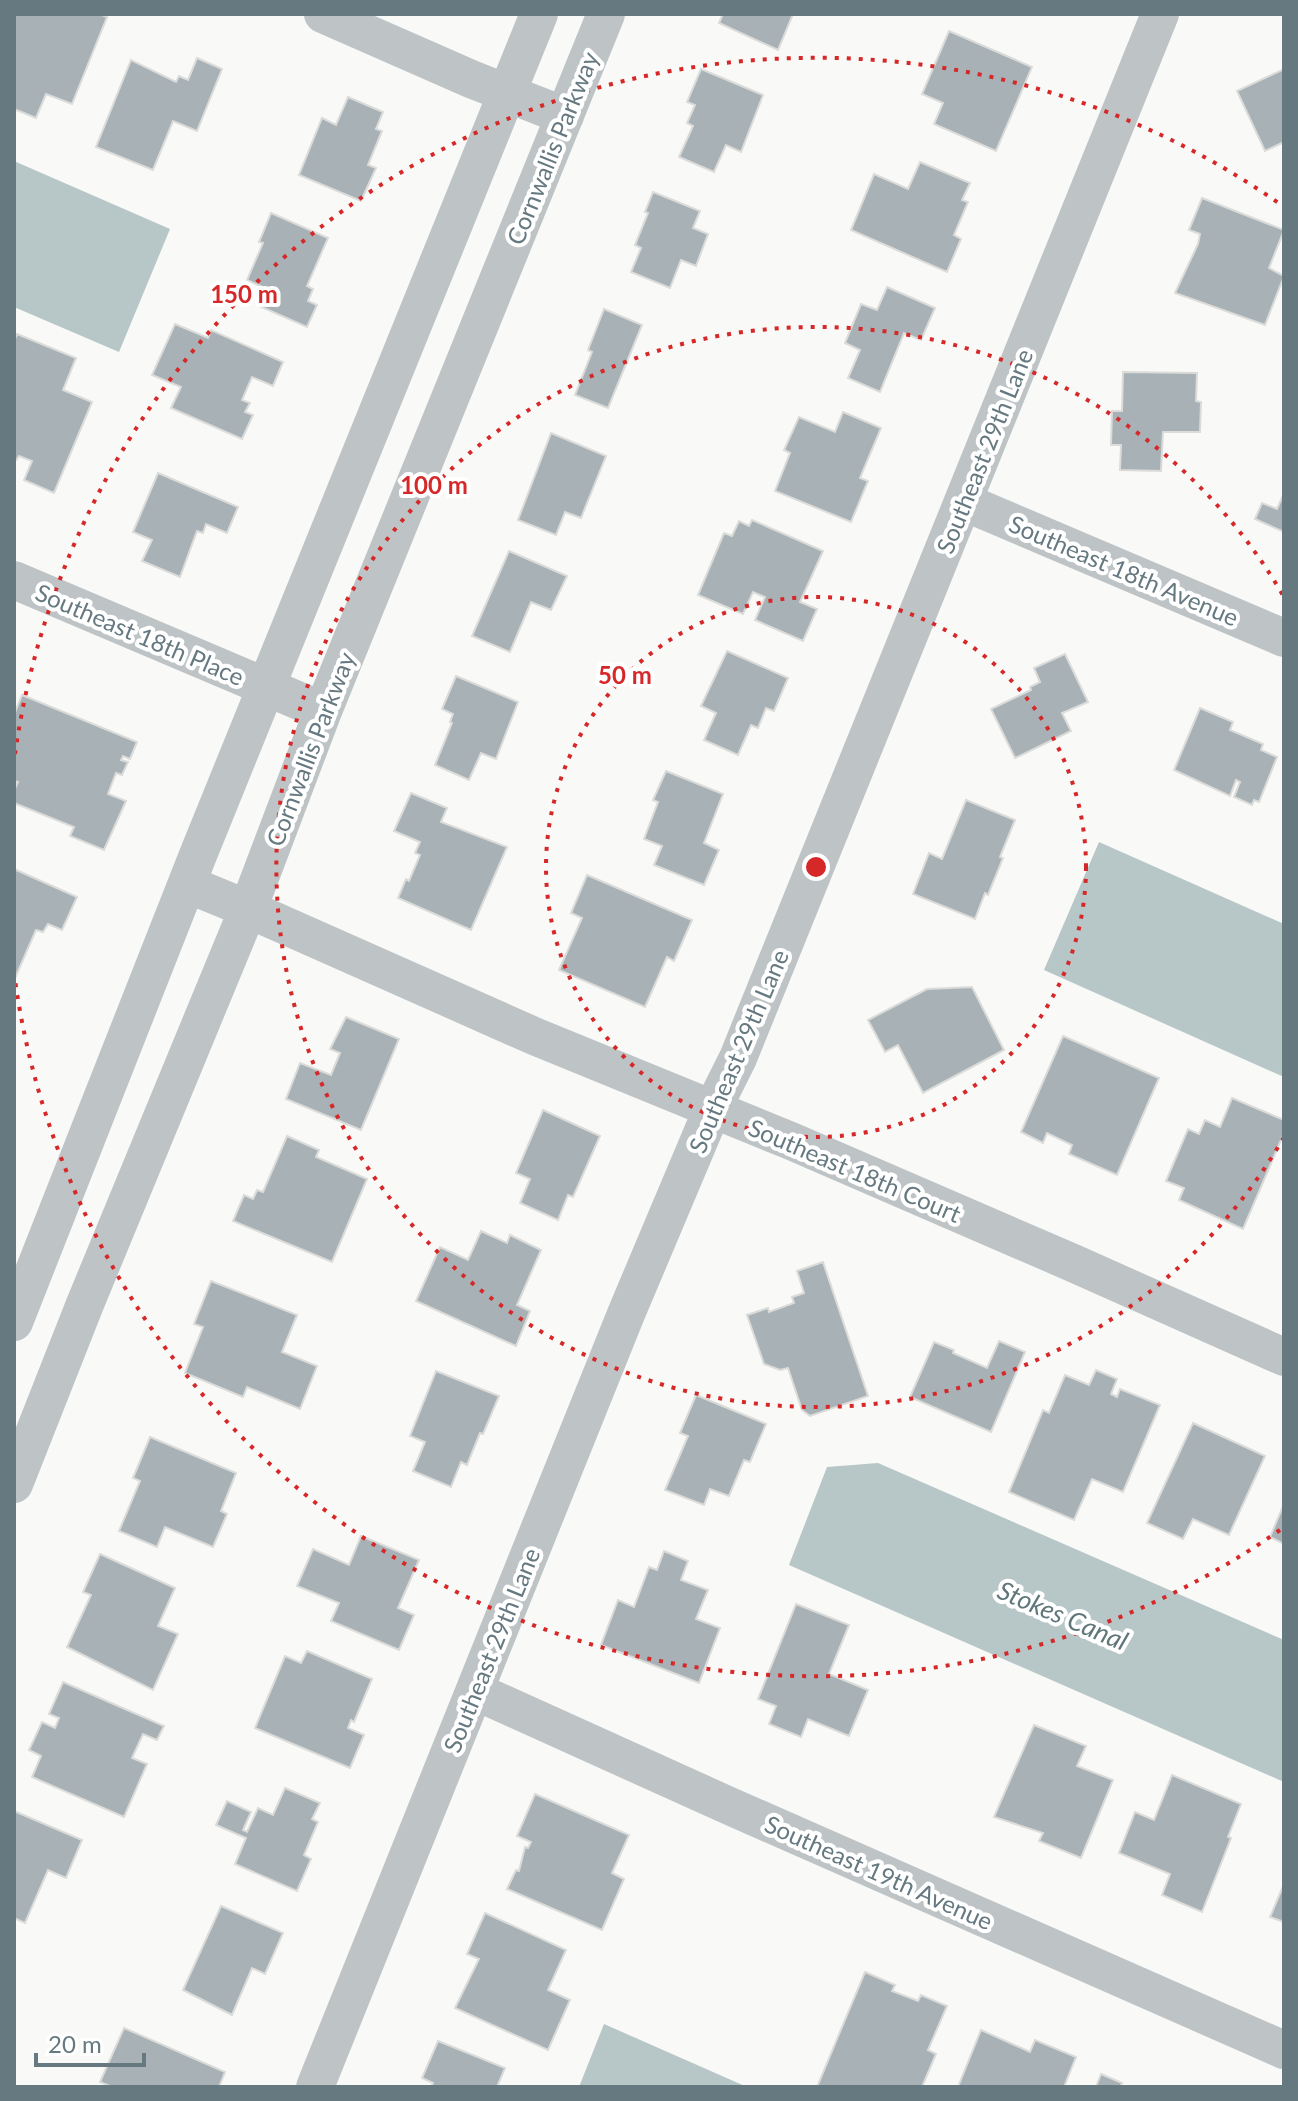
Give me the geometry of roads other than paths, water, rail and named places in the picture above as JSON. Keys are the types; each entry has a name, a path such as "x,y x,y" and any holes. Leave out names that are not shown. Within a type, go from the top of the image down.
{"street":[{"path":"323,14 565,116"},
{"path":"14,1322 23,1276 187,884 539,14"},
{"name":"Cornwallis Parkway","path":"14,1484 606,14"},
{"name":"Southeast 29th Lane","path":"315,2087 626,1314 712,1110 738,1058 1160,14"},
{"name":"Southeast 18th Avenue","path":"964,502 1284,638"},
{"name":"Southeast 18th Place","path":"14,580 323,711"},
{"name":"Southeast 18th Court","path":"187,884 534,1036 791,1141 1284,1357"},
{"path":"23,1276 85,1304"},
{"name":"Southeast 19th Avenue","path":"475,1691 1284,2050"}],"water":[{"path":"14,161 170,229 119,352 14,307"},
{"path":"1099,842 1284,924 1284,1077 1044,970"},
{"name":"Stokes Canal","path":"878,1463 1284,1640 1284,1782 789,1565 827,1467"},
{"path":"604,2024 747,2087 579,2087"}]}
